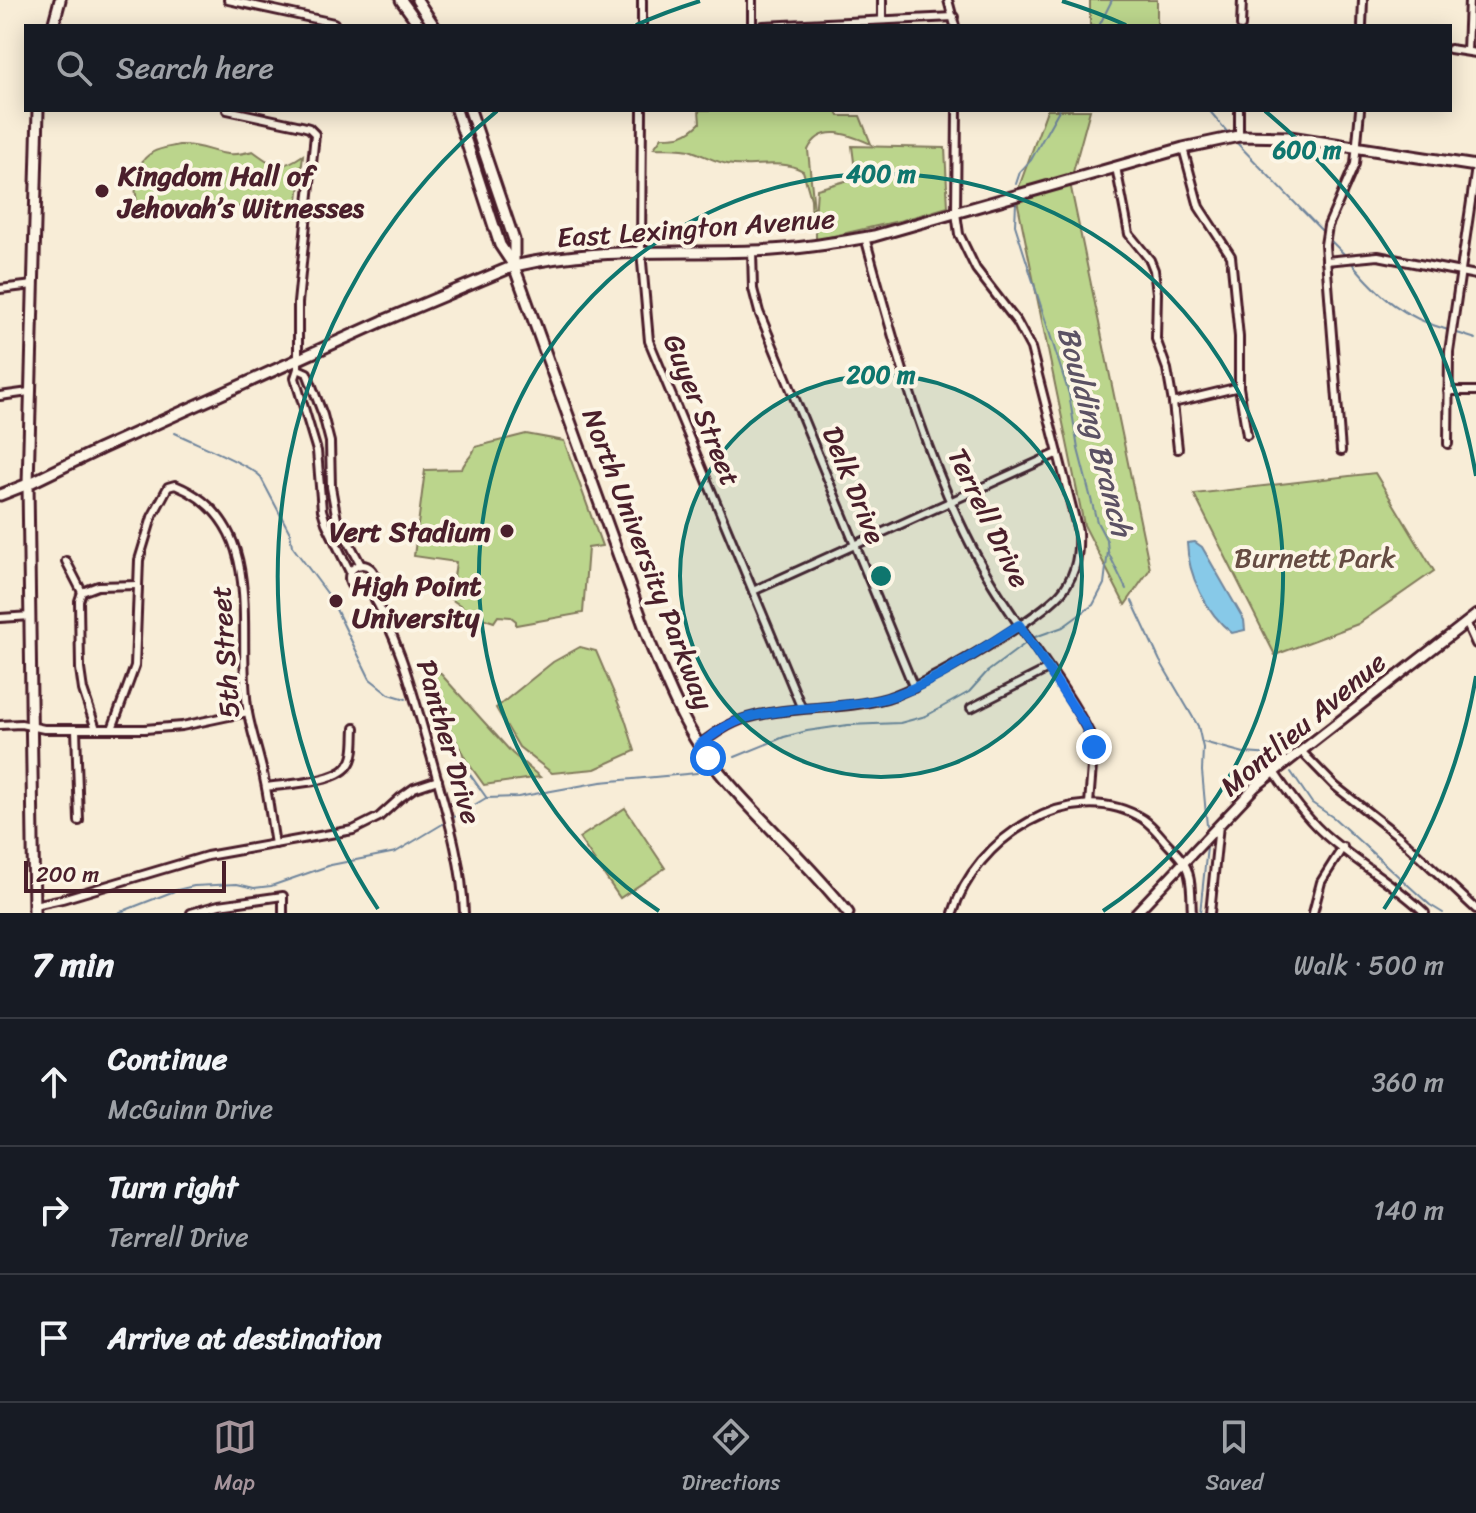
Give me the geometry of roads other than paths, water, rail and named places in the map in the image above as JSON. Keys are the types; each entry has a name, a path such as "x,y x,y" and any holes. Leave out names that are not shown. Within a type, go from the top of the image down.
{"main road":[{"path":"54,24 60,0"},
{"path":"401,0 419,24"},
{"path":"417,0 433,24"},
{"path":"34,909 28,484 38,112"},
{"name":"North University Parkway","path":"457,112 500,245 514,266 674,701 699,745 742,799 826,884 848,913"},
{"name":"North University Parkway","path":"471,112 514,240 514,266"},
{"name":"East Lexington Avenue","path":"0,495 514,266 569,255 641,251 752,251 833,244 956,213 1183,148 1239,136 1272,135 1476,166"}],"street":[{"path":"228,0 334,23"},
{"path":"642,0 642,24"},
{"path":"752,0 752,24"},
{"path":"882,0 882,20"},
{"path":"948,0 955,24"},
{"path":"1241,24 1242,0"},
{"path":"1362,24 1363,0"},
{"path":"1467,51 1469,0"},
{"path":"803,24 954,17"},
{"path":"1452,49 1476,53"},
{"path":"236,112 309,128 315,134 298,303 295,378 317,451 322,510 331,537 350,572 349,580 353,588 361,591 369,589 374,582 374,574 369,567 361,565 342,532 333,504 330,442 323,415 307,373 297,364"},
{"name":"Guyer Street","path":"642,112 641,251 649,341 802,709"},
{"path":"699,745 718,731 747,718 868,702 914,688 1019,625 1058,597 1071,579 1077,561 1078,531 1031,348 1017,322 986,285 959,234 956,213 957,112"},
{"path":"1239,112 1239,136"},
{"path":"1341,451 1326,261 1328,226 1349,183 1358,146 1360,112"},
{"path":"1183,148 1199,207 1231,256 1239,337 1239,387 1247,435"},
{"path":"1448,444 1449,352 1476,166"},
{"path":"1116,167 1129,234 1150,260 1154,270 1156,339 1167,369 1178,449"},
{"name":"Terrell Drive","path":"865,237 912,405 952,500 983,568 1091,736 1093,754 1089,804"},
{"name":"Delk Drive","path":"752,251 753,289 759,312 914,688"},
{"path":"1326,261 1378,256 1476,275"},
{"path":"0,289 33,285"},
{"path":"1173,403 1239,387"},
{"path":"1448,391 1476,391"},
{"path":"0,396 29,392"},
{"path":"753,591 1058,453"},
{"name":"5th Street","path":"138,585 139,560 145,535 172,485 197,496 228,531 236,551 245,592 244,657 248,712 266,787 275,844"},
{"path":"66,561 82,592 79,601 80,669 83,690 96,729"},
{"path":"350,572 361,565"},
{"path":"82,592 98,586 138,585 135,666 112,729"},
{"name":"Panther Drive","path":"369,589 389,622 400,650 462,871 464,913"},
{"name":"Montlieu Avenue","path":"1136,913 1255,787 1476,615"},
{"path":"0,618 31,616"},
{"path":"1466,622 1476,644"},
{"path":"971,708 1048,669"},
{"path":"0,725 76,729 182,726 248,712"},
{"path":"266,787 339,773 348,766 353,754 355,728"},
{"path":"76,729 79,821"},
{"path":"1300,750 1335,786 1397,835 1476,909"},
{"path":"1274,772 1296,805 1323,833 1425,913"},
{"path":"34,909 207,856 341,833 369,824 405,793 438,780"},
{"path":"953,913 963,886 973,871 1004,839 1033,819 1052,811 1089,804 1116,807 1142,818 1184,863 1189,875 1192,913"},
{"path":"1210,913 1219,824"},
{"path":"1313,913 1321,882 1343,847"},
{"path":"191,913 219,905 283,896 283,913"}],"water":[{"path":"1195,542 1202,547 1244,620 1245,630 1232,633 1214,615 1200,592 1188,555 1187,543"}],"waterway":[{"name":"Boulding Branch","path":"1100,24 1112,0"},
{"name":"Boulding Branch","path":"1016,184 1020,172 1031,160 1058,112"},
{"path":"1211,112 1228,133"},
{"path":"1235,141 1325,234"},
{"name":"Boulding Branch","path":"1016,202 1015,225 1069,394 1078,449 1108,551 1104,584 1093,605 1063,627 1035,637"},
{"path":"1329,239 1347,257"},
{"path":"1351,262 1394,305 1418,319 1448,330"},
{"path":"1454,332 1476,339"},
{"path":"175,433 260,476 290,533 292,546 330,597 370,679 389,694 406,699"},
{"path":"1108,552 1126,589"},
{"path":"1132,601 1160,661 1198,726 1203,748 1207,826"},
{"name":"Boulding Branch","path":"735,757 807,731 848,725 900,723 926,716 969,692 987,672 1026,643"},
{"path":"427,701 454,752 486,797"},
{"path":"1203,742 1244,753 1273,755"},
{"path":"1291,772 1312,803 1334,818 1430,905 1443,913"},
{"name":"Boulding Branch","path":"118,913 194,886 271,886 331,865 396,852 486,798 518,797 601,782 697,773"},
{"path":"1200,913 1207,847"}],"place":[{"name":"Kingdom Hall of Jehovah’s Witnesses","path":"102,191"},
{"name":"Vert Stadium","path":"507,531"},
{"name":"High Point University","path":"336,601"}],"park label":[{"name":"Burnett Park","path":"1315,557"}]}
